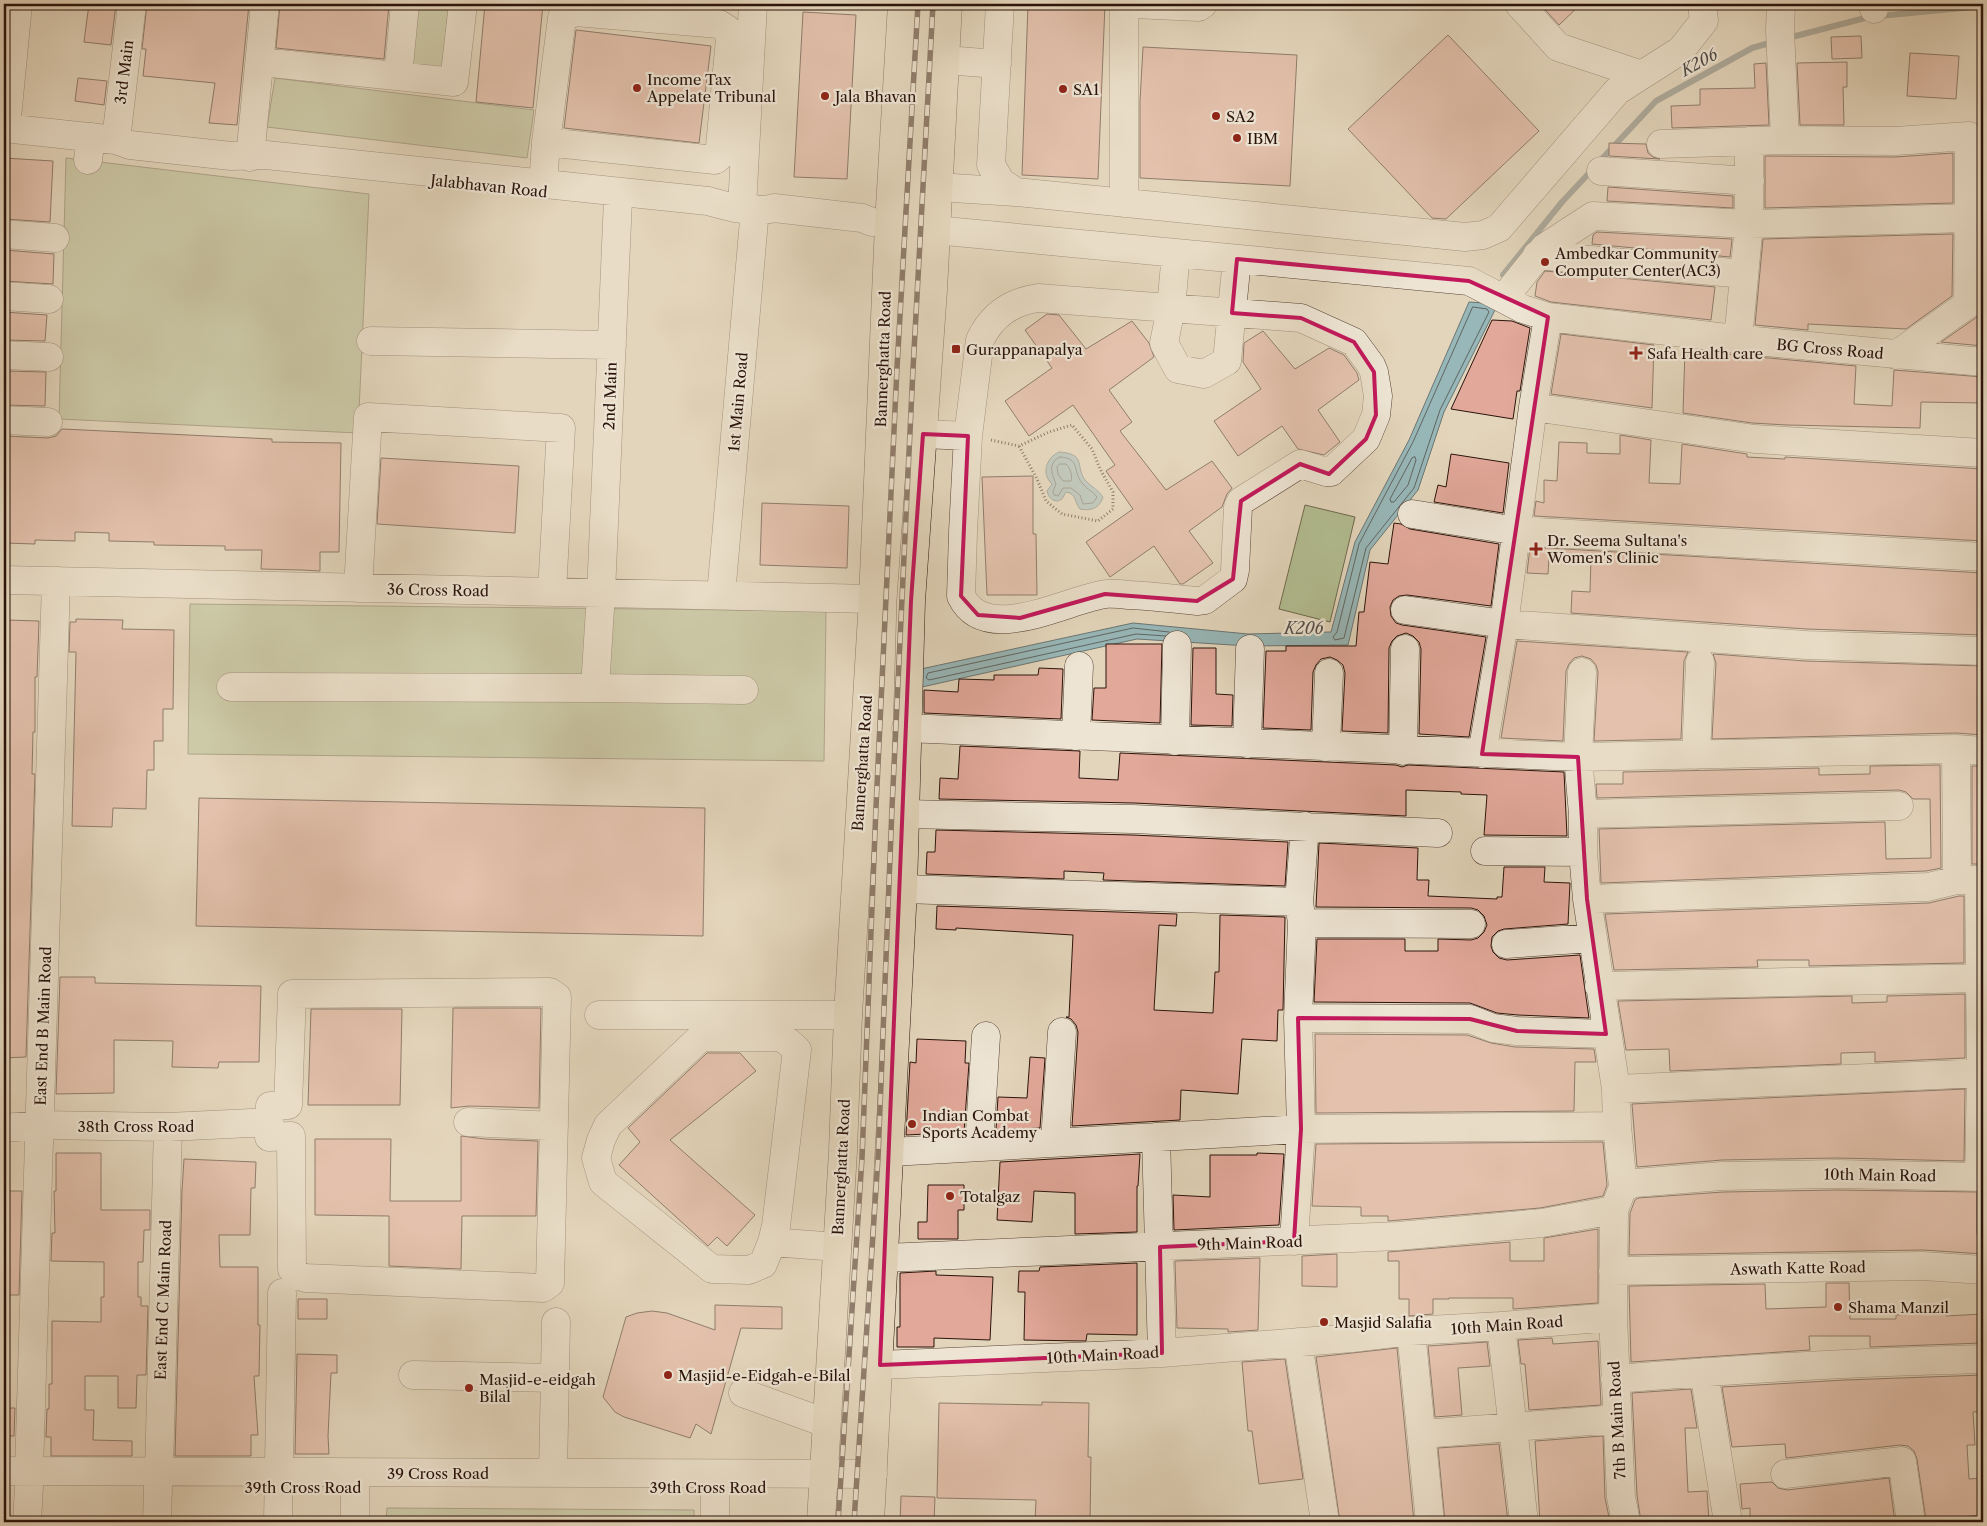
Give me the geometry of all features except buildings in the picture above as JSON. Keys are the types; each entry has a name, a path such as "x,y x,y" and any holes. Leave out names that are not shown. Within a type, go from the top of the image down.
{"main road":[{"name":"Bannerghatta Road","path":"821,1522 848,1015 873,599 881,223 902,4"},
{"path":"870,1522 880,1365 903,889 911,601 923,434 948,4"}],"street":[{"path":"5,128 18,4"},
{"name":"3rd Main","path":"98,146 132,4"},
{"path":"250,157 261,62 265,4"},
{"path":"398,76 405,4"},
{"path":"261,62 454,82 462,4"},
{"name":"1st Main Road","path":"722,595 748,208 752,4"},
{"path":"1000,4 991,165 1001,182 1016,192"},
{"path":"1124,203 1124,9 1133,4 1199,7 1203,4"},
{"path":"1519,4 1558,47 1642,75"},
{"path":"937,187 1016,192 1455,236 1482,235 1499,228 1617,91 1681,50 1704,21 1702,4"},
{"path":"1782,4 1780,30 1785,140"},
{"path":"543,185 546,142 562,18 567,14 575,12 719,24 727,29 730,38 726,88 719,157 715,160 546,142"},
{"path":"945,60 997,64"},
{"name":"Jalabhavan Road","path":"5,128 98,146 132,136 229,148 266,164 710,208 748,208"},
{"path":"1661,144 1785,140 1895,141 1969,136 1976,184 1969,218 1976,286 1968,304 1896,355"},
{"path":"1738,340 1748,224 1750,181 1748,141"},
{"name":"Jalabhavan Road","path":"250,157 266,155 708,201 748,208 773,216 861,225 881,223"},
{"path":"1601,171 1750,181"},
{"name":"2nd Main","path":"595,688 601,593 618,199"},
{"path":"1499,292 1544,248 1593,216 1748,224 1969,218"},
{"name":"BG Cross Road","path":"935,230 1469,281 1499,292 1524,309 1548,317 1738,340 1983,362"},
{"path":"4,234 55,238"},
{"path":"1176,253 1171,308 1164,343 1178,370 1204,374 1228,361 1237,259"},
{"path":"1537,255 1744,274"},
{"path":"4,296 49,299"},
{"path":"1038,298 1171,308 1302,318 1354,342 1371,365 1378,396 1376,415 1369,434 1331,472 1300,464 1242,500 1238,507 1233,579 1205,600 1105,594 1020,618 978,615 961,596 962,532 968,436 980,340 985,328 1004,310 1014,304 1038,298"},
{"path":"1482,754 1504,624 1533,407 1548,317"},
{"path":"371,341 612,345"},
{"path":"4,355 49,357"},
{"path":"1533,407 1755,439 1983,453"},
{"path":"358,588 368,417 561,428 552,592"},
{"path":"4,420 48,422"},
{"path":"923,434 968,436"},
{"path":"1412,514 1517,531 1983,557"},
{"name":"36 Cross Road","path":"4,580 873,599"},
{"name":"East End B Main Road","path":"28,1522 16,1478 40,1125 56,581"},
{"path":"1405,610 1504,624 1806,645 1983,651"},
{"path":"1175,741 1177,645"},
{"path":"1247,744 1250,649"},
{"path":"1403,751 1406,649"},
{"path":"1696,755 1700,662"},
{"path":"1076,736 1080,666"},
{"path":"1582,672 1578,757 1583,814 1586,899 1616,1089 1619,1198 1613,1317"},
{"path":"1326,747 1329,673"},
{"path":"231,686 744,690"},
{"path":"906,728 1403,751 1578,757 1956,749 1983,751"},
{"path":"1956,749 1973,880 1981,978 1981,1177"},
{"path":"1583,814 1899,806"},
{"path":"904,814 1133,819 1438,833"},
{"path":"1294,1241 1301,1129 1298,1018 1300,912 1305,826"},
{"path":"1485,851 1583,852"},
{"path":"1586,899 1928,887 1973,880"},
{"path":"903,889 1471,924"},
{"path":"1506,944 1592,938"},
{"path":"1599,986 1981,978"},
{"path":"550,992 557,997 554,1126 550,1283 544,1288 305,1278 298,1275 292,1269 291,1136 269,1137 269,1122 270,1106 288,1105 292,994 550,992"},
{"path":"599,1015 848,1015"},
{"path":"1298,1018 1470,1019 1494,1028 1517,1031 1606,1034"},
{"path":"1055,1142 1062,1032"},
{"path":"979,1146 986,1036"},
{"path":"701,1037 779,1037 797,1050 776,1226 772,1242 763,1264 749,1270 712,1269 603,1182 596,1158 608,1125 701,1037"},
{"path":"1616,1089 1982,1074"},
{"name":"38th Cross Road","path":"4,1128 40,1125 168,1127 269,1122"},
{"path":"468,1122 554,1126"},
{"path":"891,1152 1301,1129 1617,1126"},
{"name":"East End C Main Road","path":"157,1522 168,1127"},
{"path":"1156,1137 1162,1353"},
{"name":"10th Main Road","path":"1619,1198 1635,1183 1722,1176 1837,1174 1981,1177"},
{"name":"9th Main Road","path":"885,1258 1398,1236 1542,1223 1619,1198"},
{"path":"772,1242 837,1246"},
{"name":"Aswath Katte Road","path":"1614,1270 1923,1266 1983,1270"},
{"path":"278,1522 282,1293"},
{"name":"10th Main Road","path":"880,1365 1162,1353 1411,1331 1613,1317"},
{"name":"7th B Main Road","path":"1613,1317 1614,1379 1621,1496 1626,1522"},
{"path":"538,1478 555,1378 556,1322"},
{"path":"1501,1326 1524,1522"},
{"path":"1411,1331 1430,1522"},
{"path":"1298,1342 1325,1522"},
{"path":"1614,1379 1887,1362 1983,1359"},
{"path":"1704,1372 1728,1522"},
{"path":"413,1375 555,1378"},
{"path":"743,1393 826,1423"},
{"path":"1422,1434 1617,1419"},
{"path":"1785,1474 1902,1461 1911,1522"},
{"path":"16,1478 159,1479"},
{"name":"39th Cross Road","path":"159,1479 279,1480 355,1487 538,1478 715,1487 823,1480 873,1481"},
{"name":"39 Cross Road","path":"279,1480 538,1478 823,1480"},
{"path":"355,1487 355,1522"},
{"path":"715,1487 715,1522"}],"path":[{"path":"968,436 1020,446 1049,432 1072,426 1092,449 1100,469 1113,492 1113,509 1098,521 1062,514 1046,501 1020,446"}],"highlighted area":[{"path":"1237,259 1469,281 1548,317 1482,754 1578,757 1587,899 1606,1034 1517,1031 1470,1019 1298,1018 1301,1129 1294,1241 1160,1247 1162,1353 880,1365 911,601 923,434 968,436 961,596 978,615 1020,618 1105,594 1197,601 1233,579 1241,501 1300,464 1329,474 1366,439 1376,415 1374,372 1354,342 1301,318 1232,313"}],"green space":[{"path":"413,4 449,4 442,68 407,65"},
{"path":"275,78 534,110 527,158 267,127"},
{"path":"66,158 369,194 358,433 59,419"},
{"path":"1305,505 1355,517 1330,622 1279,609"},
{"path":"190,604 826,611 824,761 188,754"},
{"path":"387,1508 694,1510 694,1522 386,1522"}],"water":[{"path":"1469,302 1498,304 1444,412 1418,490 1370,550 1348,645 1248,646 1137,639 922,687 921,669 1133,623 1248,634 1331,632 1355,542 1409,440"},
{"path":"1059,452 1074,455 1077,458 1086,481 1103,497 1097,507 1088,510 1080,509 1074,496 1066,492 1062,499 1058,501 1052,500 1047,491 1052,484 1047,476 1046,466 1051,458"}],"waterway":[{"name":"K206","path":"1788,38 1869,17 1983,6"},
{"name":"K206","path":"1599,162 1656,101 1752,48 1773,42"},
{"name":"K206","path":"1503,275 1562,202 1592,170"}],"railway":[{"path":"838,1522 862,1158 876,807 897,368 918,4"},
{"path":"854,1522 878,1158 892,808 933,4"}],"place":[{"name":"Income Tax Appelate Tribunal","path":"637,88"},
{"name":"SA1","path":"1063,89"},
{"name":"Jala Bhavan","path":"825,96"},
{"name":"SA2","path":"1216,116"},
{"name":"IBM","path":"1237,138"},
{"name":"Ambedkar Community Computer Center(AC3)","path":"1545,262"},
{"name":"Gurappanapalya","path":"956,349"},
{"name":"Safa Health care","path":"1636,353"},
{"name":"Dr. Seema Sultana's Women's Clinic","path":"1536,549"},
{"name":"Indian Combat Sports Academy","path":"912,1124"},
{"name":"Totalgaz","path":"950,1196"},
{"name":"Shama Manzil","path":"1838,1307"},
{"name":"Masjid Salafia","path":"1324,1322"},
{"name":"Masjid-e-Eidgah-e-Bilal","path":"668,1375"},
{"name":"Masjid-e-eidgah Bilal","path":"469,1388"}]}
